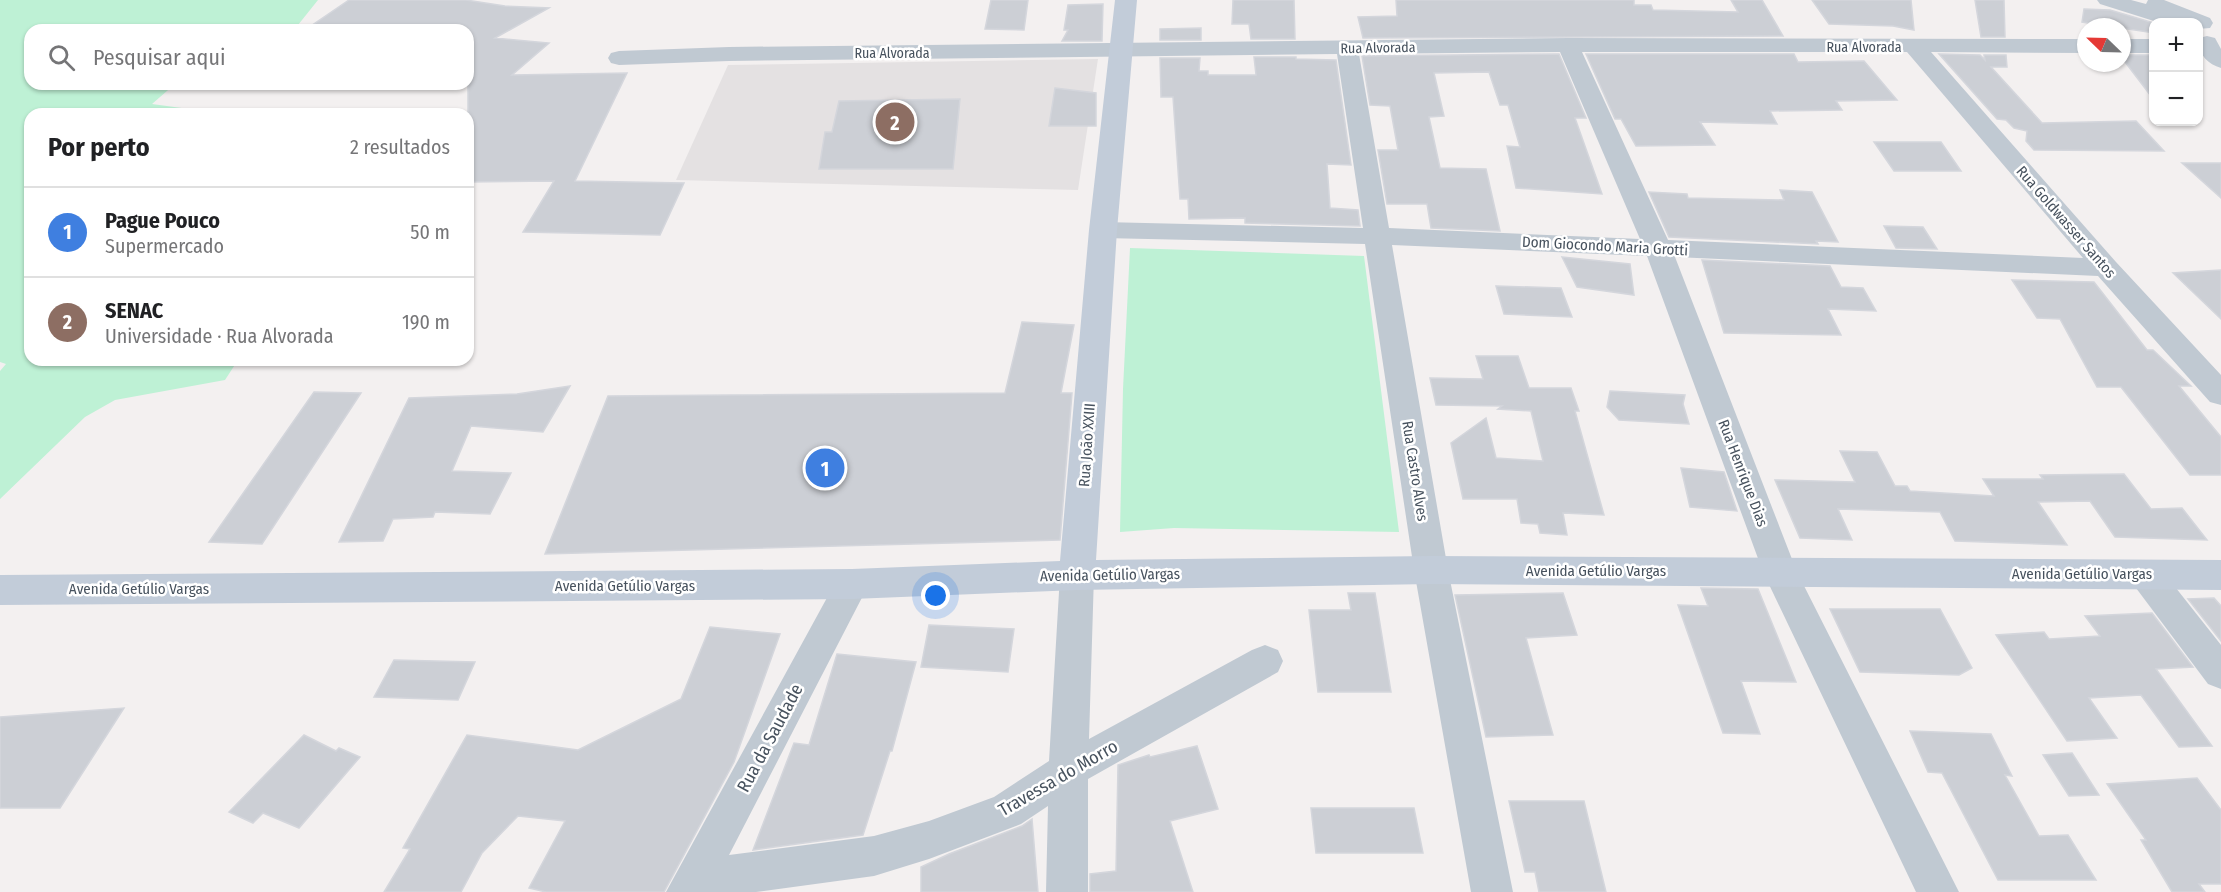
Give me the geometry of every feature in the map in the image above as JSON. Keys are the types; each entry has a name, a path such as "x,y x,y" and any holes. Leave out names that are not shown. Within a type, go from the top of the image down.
{"street":[{"name":"Rua João XXIII","path":"1067,892 1068,770 1077,575 1103,230 1126,0"},
{"path":"2107,0 2147,4 2206,32 2212,54 2221,61"},
{"path":"2147,4 2166,18"},
{"name":"Rua Alvorada","path":"619,58 1568,45 2077,46"},
{"name":"Rua Henrique Dias","path":"1568,45 1658,249 1780,572 1938,892"},
{"path":"2131,46 2149,46"},
{"name":"Rua Goldwasser Santos","path":"1914,47 2106,268 2221,394"},
{"name":"Rua Castro Alves","path":"1347,48 1431,570 1492,892"},
{"name":"Dom Giocondo Maria Grotti","path":"1103,230 1377,236 2106,268"},
{"name":"Avenida Getúlio Vargas","path":"0,590 852,584 1077,575 1431,570 2221,575"},
{"path":"2145,574 2221,673"},
{"name":"Rua da Saudade","path":"690,886 852,584"},
{"name":"Travessa do Morro","path":"690,886 874,856 929,840 1007,811 1068,770 1265,661"}],"shaded area":[{"path":"1098,59 1078,190 676,180 728,65"}],"green space":[{"path":"0,0 318,0 299,24 24,24 24,90 168,90 152,104 182,108 24,108 24,366 234,366 225,380 115,400 85,417 0,499 0,371 6,364 0,362"},
{"path":"1130,248 1364,256 1399,532 1174,528 1120,532 1123,389"}],"building":[{"path":"349,0 466,0 505,6 549,8 495,38 549,43 512,75 627,73 575,181 684,183 660,235 523,232 554,181 474,182 474,108 468,108 468,90 474,90 474,24 314,24"},
{"path":"991,0 1028,0 1024,30 985,29"},
{"path":"1233,0 1294,0 1295,39 1251,39 1249,24 1232,24"},
{"path":"1396,0 1634,0 1634,5 1651,5 1653,10 1738,12 1731,0 1762,0 1783,36 1363,38 1358,17 1397,16"},
{"path":"1812,0 1911,0 1914,30 1893,26 1829,24"},
{"path":"1975,0 2004,0 2005,37 1981,37"},
{"path":"1103,4 1102,41 1062,41 1068,30 1064,30 1068,5"},
{"path":"2084,9 2110,10 2149,22 2149,32 2131,29 2131,18 2083,18"},
{"path":"1201,28 1201,40 1160,40 1160,29"},
{"path":"1559,54 1586,118 1575,118 1602,194 1516,188 1507,146 1520,147 1508,105 1500,105 1489,72 1434,73 1444,116 1429,117 1440,168 1486,169 1500,231 1431,228 1427,204 1387,204 1378,150 1398,150 1390,106 1370,105 1362,56"},
{"path":"1586,54 1794,54 1798,62 1864,61 1897,100 1836,101 1842,110 1770,111 1777,124 1700,122 1715,145 1636,146 1621,119 1615,119"},
{"path":"1939,54 1980,55 1985,60 1984,55 2006,55 2007,67 1991,67 2042,123 2136,121 2164,151 2034,150 2026,141 2027,131 2014,128 2006,120 1997,119"},
{"path":"2131,55 2149,55 2149,93 2131,70"},
{"path":"1254,57 1336,60 1351,165 1327,164 1330,208 1358,210 1360,226 1245,223 1245,218 1189,219 1188,199 1180,199 1173,97 1161,97 1160,58 1200,58 1199,71 1208,71 1208,75 1256,75"},
{"path":"1055,88 1096,93 1096,126 1049,126"},
{"path":"960,99 953,169 819,169 825,132 832,132 839,101"},
{"path":"1874,142 1941,142 1961,171 1894,171"},
{"path":"2182,163 2221,163 2221,198"},
{"path":"1780,190 1812,192 1838,242 1816,241 1818,244 1669,237 1649,192 1687,194 1688,198 1784,200"},
{"path":"1884,226 1923,227 1937,249 1896,248"},
{"path":"1562,257 1630,264 1634,295 1577,287"},
{"path":"1702,260 1830,266 1841,287 1863,288 1876,311 1828,309 1841,335 1724,333"},
{"path":"2221,270 2221,319 2173,273"},
{"path":"2012,280 2094,282 2147,350 2153,350 2191,386 2179,386 2221,437 2221,475 2190,475 2121,387 2097,387 2060,319 2037,318"},
{"path":"1496,286 1561,288 1572,317 1504,314"},
{"path":"1022,322 1074,325 1061,393 1072,393 1060,540 545,554 608,396 1005,393"},
{"path":"1476,356 1518,356 1529,388 1571,388 1579,411 1575,411 1604,515 1563,513 1567,535 1540,533 1538,524 1521,523 1517,499 1463,499 1451,443 1486,418 1496,458 1543,461 1531,411 1498,409 1502,406 1436,405 1430,378 1483,379"},
{"path":"570,386 543,432 471,426 452,471 511,473 490,514 435,512 433,517 393,519 383,541 339,542 409,398 517,394"},
{"path":"1610,391 1685,395 1683,404 1689,424 1619,420 1607,407"},
{"path":"314,392 361,393 262,544 209,542"},
{"path":"1840,451 1877,452 1895,486 1907,486 1910,491 1994,496 1983,479 2043,479 2040,475 2124,474 2151,509 2182,508 2207,540 2115,537 2090,501 2038,502 2067,545 1955,541 1940,512 1838,509 1852,540 1800,538 1775,480 1855,482"},
{"path":"1681,468 1724,472 1737,511 1690,507"},
{"path":"1701,588 1758,589 1796,682 1741,681 1760,734 1723,733 1678,605 1708,606"},
{"path":"1348,593 1375,593 1391,692 1318,692 1309,610 1351,610"},
{"path":"1563,593 1577,635 1526,638 1553,735 1486,737 1455,595"},
{"path":"2214,598 2221,606 2221,641 2188,599"},
{"path":"1830,609 1940,609 1972,668 1959,675 1860,672"},
{"path":"2152,613 2193,667 2156,669 2212,746 2179,747 2141,695 2089,698 2117,738 2067,741 1996,635 2044,632 2049,639 2100,636 2085,616"},
{"path":"929,625 1014,629 1008,672 921,667"},
{"path":"710,627 780,634 734,762 664,892 546,892 529,888 565,821 518,816 482,853 461,892 384,892 410,849 403,848 467,735 578,750 681,699"},
{"path":"837,654 916,662 892,751 890,751 863,835 753,850 794,743 809,745"},
{"path":"394,660 475,662 458,700 374,697"},
{"path":"124,708 60,808 0,808 0,717"},
{"path":"1910,731 1991,734 2012,776 2005,775 2039,836 2068,835 2096,880 1998,880 1942,773 1928,772"},
{"path":"304,735 336,751 339,748 360,757 299,828 263,813 253,823 229,812"},
{"path":"1197,746 1218,809 1170,821 1193,892 1090,892 1090,874 1116,871 1118,765 1149,755 1150,757"},
{"path":"2072,753 2099,795 2069,796 2043,755"},
{"path":"2197,778 2221,810 2221,884 2199,884 2205,892 2172,892 2141,840 2146,840 2107,784"},
{"path":"1509,801 1584,801 1606,892 1539,892 1535,872 1525,872"},
{"path":"1311,808 1414,808 1423,853 1316,853"},
{"path":"1032,819 1038,892 921,892 921,867 1022,826"}],"place":[{"name":"SENAC","path":"895,122"},
{"name":"Pague Pouco","path":"825,468"}]}
